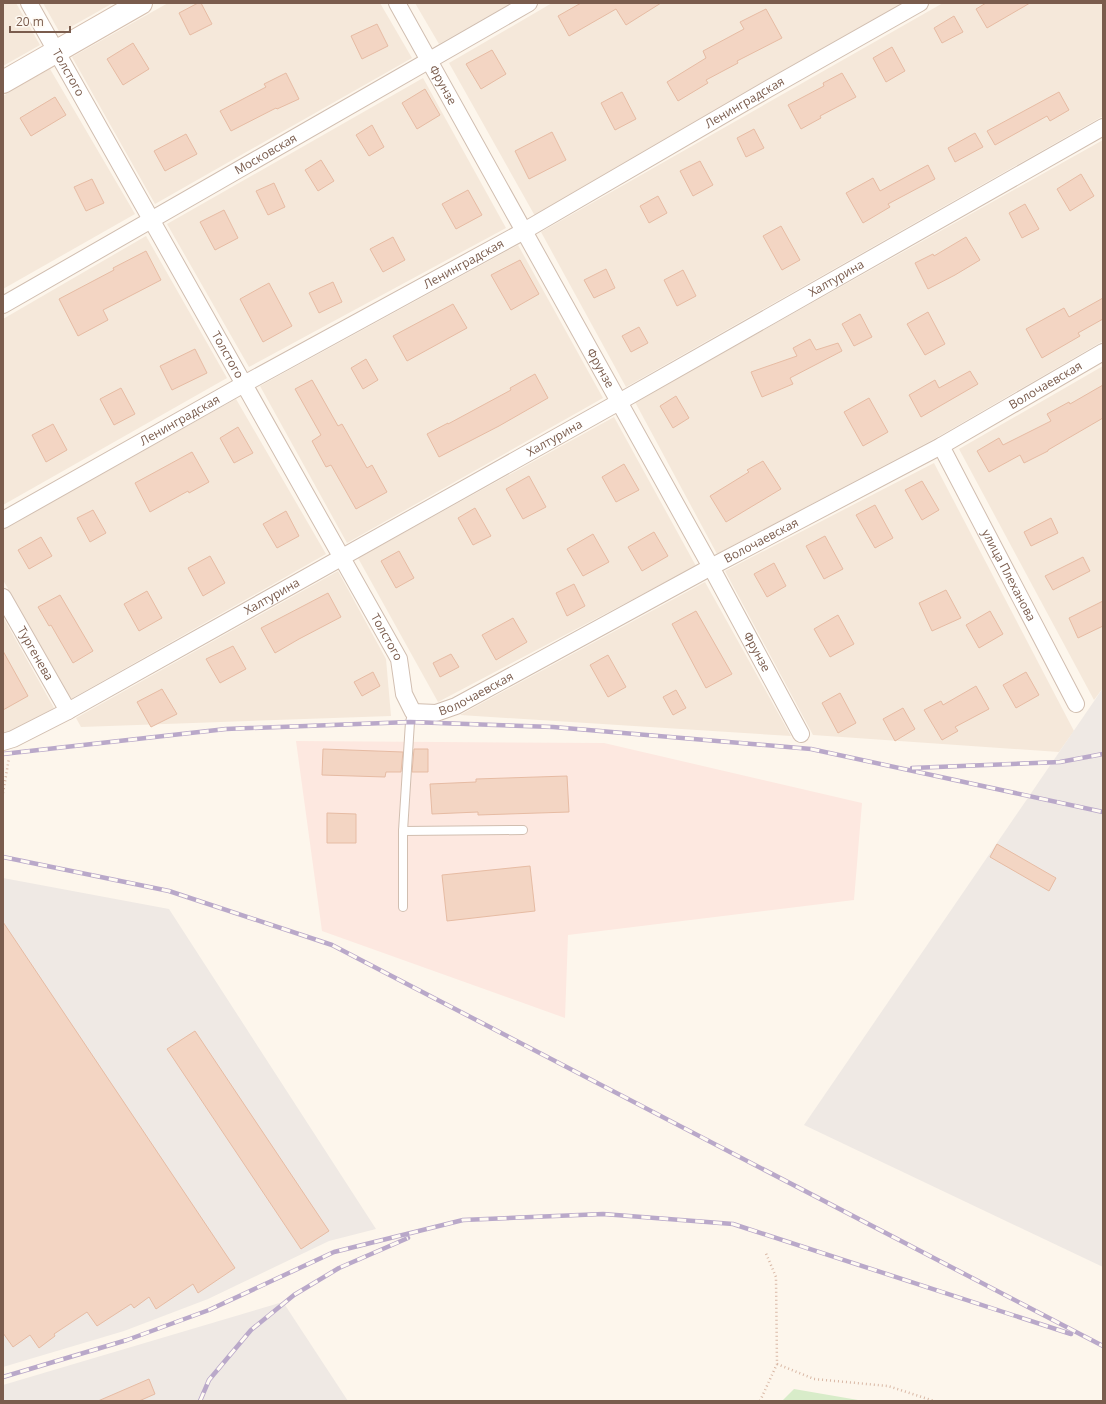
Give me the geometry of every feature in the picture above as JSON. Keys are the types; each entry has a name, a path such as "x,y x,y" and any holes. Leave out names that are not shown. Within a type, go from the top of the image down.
{"street":[{"name":"Толстого","path":"28,3 57,51 399,659 404,694 413,712"},
{"path":"3,82 141,3"},
{"name":"Фрунзе","path":"397,3 430,59 711,567 801,734"},
{"name":"Московская","path":"3,305 529,3"},
{"name":"Ленинградская","path":"3,520 244,384 524,231 768,89 920,3"},
{"name":"Халтурина","path":"8,740 68,711 619,402 1103,127"},
{"name":"Волочаевская","path":"413,712 436,713 456,706 711,567 941,446 1103,352"},
{"name":"улица Плеханова","path":"941,446 1076,704"},
{"name":"Тургенева","path":"3,597 68,711"}],"lane":[{"path":"403,907 404,831 410,722 413,712"},
{"path":"404,831 522,830"}],"path":[{"path":"3,793 8,740"},
{"path":"760,1401 778,1364 776,1277 765,1251"},
{"path":"778,1364 814,1379 888,1386 934,1401"}],"shaded area":[{"path":"3,3 16,3 40,45 3,66"},
{"path":"43,3 113,3 60,33"},
{"path":"168,3 380,3 412,58 155,204 72,57"},
{"path":"415,3 511,3 439,44"},
{"path":"552,3 906,3 535,216 449,63"},
{"path":"943,3 1103,3 1103,116 626,387 541,232"},
{"path":"50,69 135,214 3,289 3,96"},
{"path":"423,78 506,228 249,367 167,224"},
{"path":"1103,140 1103,341 936,438 717,554 635,402"},
{"path":"146,236 227,378 3,505 3,319"},
{"path":"518,245 603,398 347,543 260,386"},
{"path":"1103,366 1103,688 1094,700 959,449"},
{"path":"236,399 326,554 71,699 3,580 3,529"},
{"path":"614,417 696,566 438,702 358,558"},
{"path":"934,463 1074,731 1059,752 813,735 725,571"},
{"path":"338,571 386,659 391,716 81,727 76,718"},
{"path":"705,582 791,736 460,715"},
{"path":"3,617 54,708 3,737"},
{"path":"1103,688 1103,1267 804,1125"},
{"path":"296,741 604,743 862,803 854,900 568,935 565,1018 322,931"},
{"path":"3,878 169,909 376,1229 329,1241 208,1299 124,1331 3,1367"},
{"path":"283,1302 348,1401 3,1401 3,1385"}],"green space":[{"path":"794,1389 858,1400 858,1401 782,1401"}],"building":[{"path":"198,3 201,3 212,24 190,35 179,13"},
{"path":"581,3 661,3 626,25 616,9 569,36 558,16"},
{"path":"986,3 1030,3 987,28 976,9"},
{"path":"766,9 782,38 737,61 738,63 706,80 708,83 678,101 667,82 706,58 703,51 744,29 740,22"},
{"path":"954,16 963,32 942,43 934,28"},
{"path":"377,24 388,46 362,59 351,36"},
{"path":"133,43 149,69 123,85 107,59"},
{"path":"892,47 905,71 886,82 873,58"},
{"path":"492,50 506,74 481,89 466,64"},
{"path":"286,73 299,99 277,109 276,108 231,131 220,111 266,87 264,84"},
{"path":"842,73 856,97 820,116 821,118 801,129 788,105 824,86 823,83"},
{"path":"425,89 440,115 417,129 402,103"},
{"path":"622,92 636,119 615,130 601,103"},
{"path":"1059,92 1069,110 1050,121 1047,116 995,145 987,131"},
{"path":"55,97 66,115 31,136 20,118"},
{"path":"372,125 384,147 369,156 356,135"},
{"path":"754,129 764,148 746,157 737,138"},
{"path":"552,132 566,160 529,179 515,151"},
{"path":"975,133 983,147 955,162 948,148"},
{"path":"186,134 197,154 165,171 154,151"},
{"path":"321,160 334,181 318,191 305,170"},
{"path":"700,161 713,185 693,196 680,171"},
{"path":"928,165 935,179 888,204 890,207 863,223 846,193 873,178 880,191"},
{"path":"1081,174 1094,196 1070,211 1057,189"},
{"path":"92,179 104,203 86,211 74,187"},
{"path":"274,183 285,207 268,215 256,191"},
{"path":"468,190 482,215 456,229 442,204"},
{"path":"658,196 667,213 649,223 640,206"},
{"path":"1025,204 1039,229 1022,238 1009,213"},
{"path":"224,210 238,238 215,250 200,222"},
{"path":"781,226 800,260 782,270 763,236"},
{"path":"393,237 405,260 383,272 370,249"},
{"path":"966,237 980,260 928,289 915,263 933,254 934,256"},
{"path":"146,251 161,280 103,310 108,320 78,336 59,299"},
{"path":"520,260 539,294 511,310 491,275"},
{"path":"606,269 615,288 594,298 584,280"},
{"path":"683,270 696,296 677,306 664,280"},
{"path":"333,282 342,302 319,313 309,293"},
{"path":"269,283 292,326 263,342 240,299"},
{"path":"1103,298 1103,319 1078,333 1080,336 1042,358 1026,329 1064,308 1069,317"},
{"path":"453,304 467,328 407,361 393,336"},
{"path":"928,312 945,344 925,355 907,324"},
{"path":"860,314 872,337 854,346 842,324"},
{"path":"639,327 648,343 631,352 622,336"},
{"path":"810,339 816,350 838,343 842,351 790,378 793,384 762,397 751,372 797,356 793,348"},
{"path":"195,349 207,373 172,390 160,366"},
{"path":"366,359 378,380 363,389 351,368"},
{"path":"970,371 978,384 921,417 909,395 935,380 939,388"},
{"path":"535,374 548,398 499,426 439,457 427,434 511,390 510,388"},
{"path":"312,380 338,426 342,424 367,468 372,465 387,492 356,509 331,465 326,467 312,441 321,435 295,389"},
{"path":"1103,385 1103,418 1048,451 1024,463 1020,455 989,472 977,451 999,438 1003,445 1051,421 1047,414 1069,402 1070,404"},
{"path":"121,388 135,414 114,425 100,399"},
{"path":"676,396 689,418 673,428 660,406"},
{"path":"869,398 888,432 863,446 844,412"},
{"path":"53,424 67,450 46,462 32,435"},
{"path":"238,427 253,453 234,463 220,438"},
{"path":"192,452 209,482 189,493 188,491 150,512 135,483"},
{"path":"763,461 781,489 726,522 710,496 749,472 747,470"},
{"path":"624,464 639,490 616,502 602,477"},
{"path":"529,476 546,507 523,519 506,489"},
{"path":"922,481 939,510 922,520 905,490"},
{"path":"875,505 893,538 875,548 856,515"},
{"path":"475,508 491,536 473,545 458,518"},
{"path":"93,510 106,533 90,542 77,518"},
{"path":"286,511 299,536 277,548 263,524"},
{"path":"1051,518 1058,533 1031,546 1024,532"},
{"path":"654,532 668,556 642,571 628,547"},
{"path":"593,534 609,562 583,576 567,549"},
{"path":"825,536 843,569 824,579 806,546"},
{"path":"41,537 52,556 29,569 18,550"},
{"path":"399,551 414,578 396,588 381,561"},
{"path":"210,556 225,583 203,596 188,568"},
{"path":"1083,557 1090,571 1053,590 1045,576"},
{"path":"774,563 786,586 767,597 754,574"},
{"path":"574,584 585,606 567,616 556,593"},
{"path":"946,590 961,618 932,631 919,603"},
{"path":"147,591 162,618 139,631 124,604"},
{"path":"328,593 341,617 275,653 261,628"},
{"path":"60,595 93,651 73,663 51,625 49,626 38,607"},
{"path":"1103,601 1103,626 1078,638 1069,618"},
{"path":"696,611 732,674 706,688 672,624"},
{"path":"990,611 1003,634 979,648 966,625"},
{"path":"838,615 854,644 830,657 814,629"},
{"path":"513,618 527,642 496,660 482,635"},
{"path":"233,646 246,669 220,683 206,659"},
{"path":"3,651 28,696 3,710"},
{"path":"451,654 459,667 440,677 433,663"},
{"path":"608,655 626,687 608,697 590,665"},
{"path":"373,672 380,686 362,696 354,682"},
{"path":"1026,672 1039,695 1016,708 1003,685"},
{"path":"976,686 989,709 955,727 958,731 942,740 924,710 941,701 943,705"},
{"path":"162,689 177,714 151,727 137,702"},
{"path":"676,690 686,708 673,715 663,697"},
{"path":"840,693 856,723 838,733 822,703"},
{"path":"903,708 915,729 895,741 883,719"},
{"path":"323,749 403,752 401,772 386,772 385,777 322,775"},
{"path":"414,749 428,749 428,772 412,772"},
{"path":"567,776 569,812 478,815 478,812 432,814 430,784 476,782 476,779"},
{"path":"327,813 356,814 356,843 327,843"},
{"path":"997,844 1056,878 1049,891 990,857"},
{"path":"530,866 535,911 447,921 442,875"},
{"path":"3,922 235,1268 198,1293 193,1284 156,1309 149,1297 134,1308 131,1304 97,1326 87,1312 54,1334 55,1336 39,1348 30,1335 13,1347 3,1333"},
{"path":"195,1031 329,1231 301,1249 167,1049"},
{"path":"149,1379 155,1394 139,1401 98,1401"}],"railway":[{"path":"3,754 226,729 410,722 553,727 811,749 1103,812"},
{"path":"912,768 1060,762 1103,754"},
{"path":"3,857 169,891 332,945 1103,1346"},
{"path":"3,1377 127,1340 209,1310 334,1252 463,1220 603,1214 733,1224 1071,1334"},
{"path":"200,1401 209,1380 251,1330 294,1295 339,1268 408,1238"}]}
